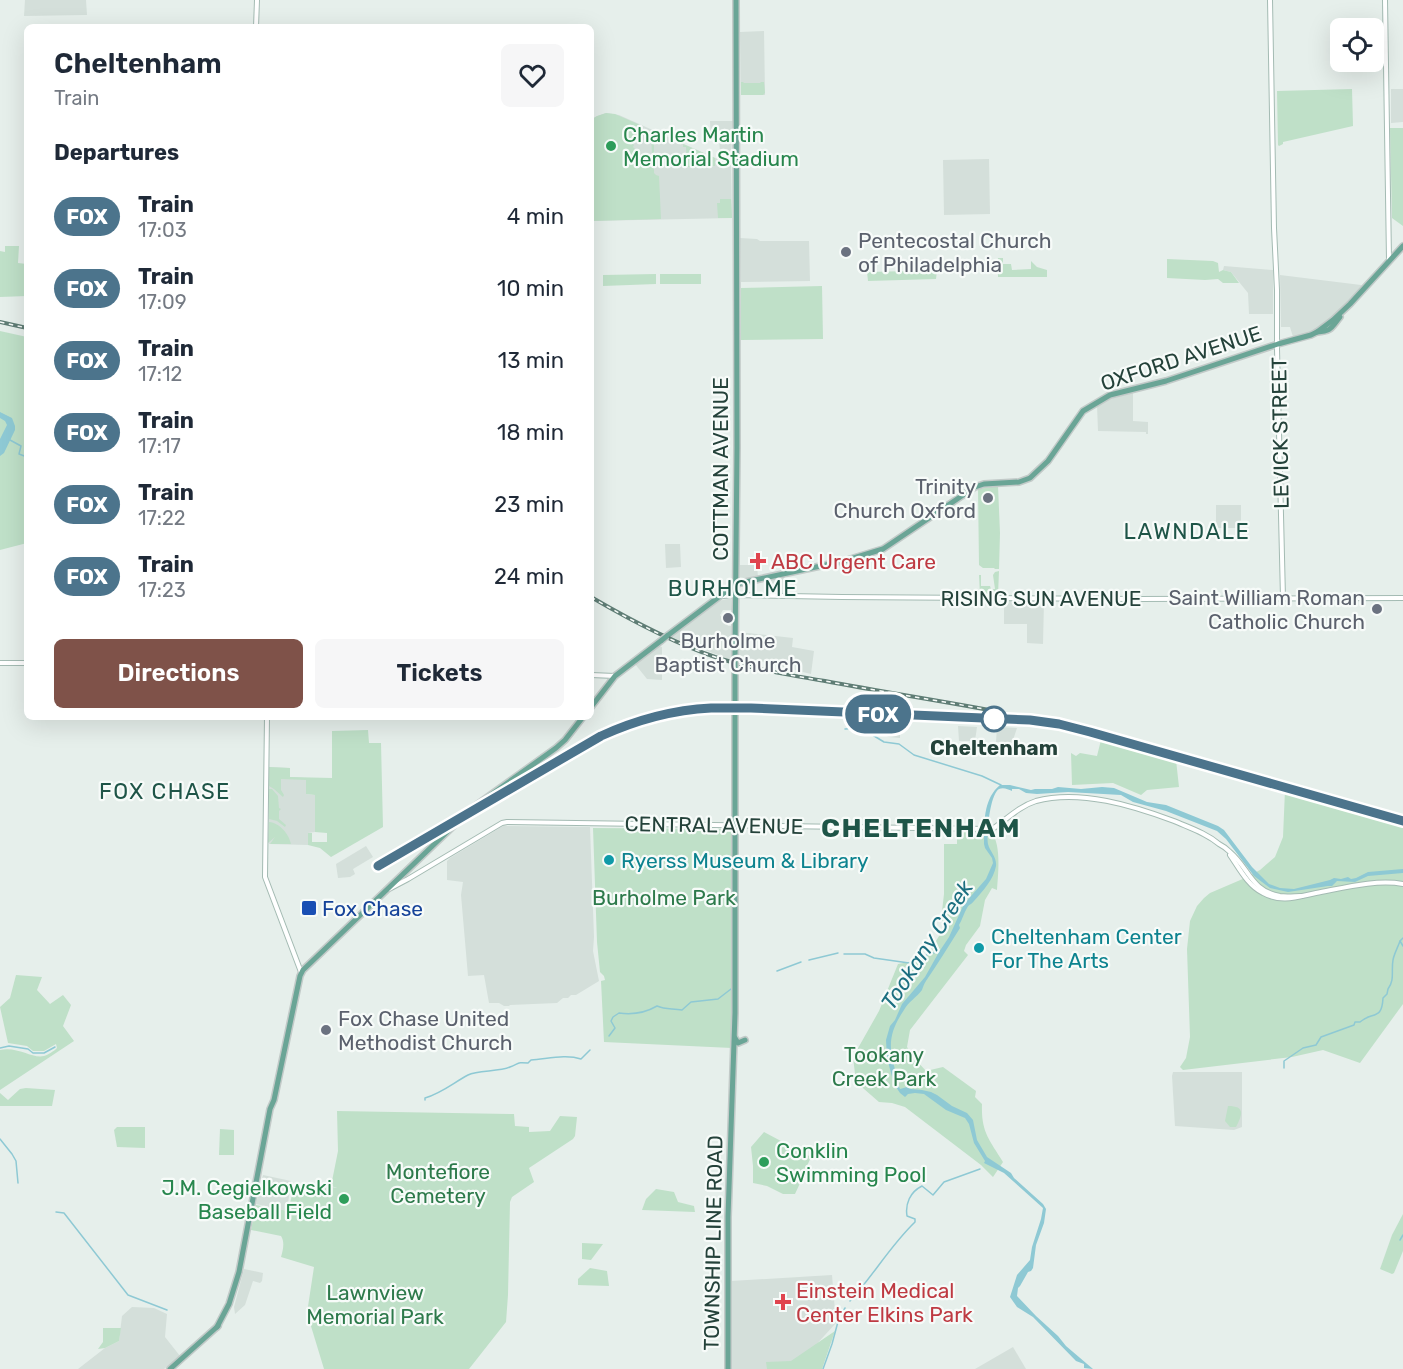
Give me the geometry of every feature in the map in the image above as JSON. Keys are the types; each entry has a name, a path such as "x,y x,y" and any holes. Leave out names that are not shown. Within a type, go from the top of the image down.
{"main road":[{"path":"256,24 257,0"},
{"name":"COTTMAN AVENUE","path":"731,1118 734,1036 735,826 736,0"},
{"name":"LEVICK STREET","path":"1271,0 1283,598"},
{"path":"1385,0 1389,261"},
{"name":"OXFORD AVENUE","path":"594,703 615,676 736,584 844,561 880,550 975,486 1019,482 1029,478 1048,461 1083,411 1100,400 1278,344 1314,334 1325,334 1403,246"},
{"name":"OXFORD AVENUE","path":"1314,334 1350,304"},
{"path":"1325,334 1337,316"},
{"name":"RISING SUN AVENUE","path":"716,598 736,595 1139,599 1403,598"},
{"path":"0,663 24,663"},
{"path":"594,675 615,676"},
{"path":"170,1369 223,1322 238,1285 272,1106 301,972 265,877 267,720"},
{"path":"301,972 471,809 556,748 581,720"},
{"name":"CENTRAL AVENUE","path":"414,875 507,822 986,829 994,828 1011,814 1034,801 1061,798 1088,798 1139,808 1208,836 1228,851"},
{"path":"1228,851 1255,883 1265,891 1280,896 1302,896 1379,882 1403,884"},
{"path":"1228,851 1248,881 1262,893 1287,900 1302,896"},
{"path":"386,891 414,875"},
{"path":"402,876 406,878 414,875"},
{"path":"734,1036 738,1043 745,1040"},
{"name":"TOWNSHIP LINE ROAD","path":"728,1369 728,1215 731,1118"}],"shaded area":[{"path":"25,0 86,0 87,15 24,16"},
{"path":"764,31 765,95 741,95 740,32"},
{"path":"1391,89 1403,89 1403,122 1391,123"},
{"path":"606,113 619,115 731,165 732,218 594,221 595,117"},
{"path":"710,121 733,121 731,156 720,151 719,140 711,140"},
{"path":"989,159 990,214 944,215 943,160"},
{"path":"740,238 760,241 809,241 810,281 741,282"},
{"path":"1224,266 1273,270 1273,314 1249,314 1248,293 1231,272 1223,270"},
{"path":"1280,275 1362,286 1333,318 1316,331 1293,337 1290,327 1281,327"},
{"path":"1133,393 1133,421 1148,422 1148,434 1146,432 1098,431 1097,405"},
{"path":"1216,505 1241,505 1241,528 1216,528"},
{"path":"665,544 680,544 681,567 666,568"},
{"path":"740,565 757,565 758,577 742,580"},
{"path":"784,577 783,594 768,594 768,580"},
{"path":"731,599 732,610 723,610 720,615 728,626 731,626 731,660 671,637 718,601"},
{"path":"1004,601 1044,601 1043,644 1027,643 1027,624 1004,624"},
{"path":"738,632 793,638 792,647 814,651 811,674 739,656"},
{"path":"659,646 662,647 662,680 647,679 635,664"},
{"path":"870,718 882,721 900,719 900,738 879,733 879,725 869,721"},
{"path":"958,726 977,727 975,741 959,741"},
{"path":"997,727 1017,728 1012,743 996,742"},
{"path":"269,767 290,768 290,777 306,778 306,794 315,795 315,832 308,833 308,845 269,844"},
{"path":"503,826 590,827 593,951 599,981 557,1003 504,1006 499,1003 489,1003 484,975 468,976 461,895 463,882 447,880 447,861"},
{"path":"366,846 373,857 353,869 355,874 350,877 338,878 336,864"},
{"path":"1173,1072 1242,1072 1242,1127 1234,1130 1175,1126"},
{"path":"263,1175 291,1181 287,1211 256,1204"},
{"path":"244,1269 263,1273 262,1281 260,1283 253,1281 245,1305 235,1314 234,1307"},
{"name":"Einstein Medical Center Elkins Park","path":"832,1275 836,1323 791,1369 731,1369 731,1281"},
{"path":"132,1307 154,1308 167,1314 165,1337 180,1356 164,1369 78,1369 105,1348 119,1341 122,1316"},
{"path":"1013,1347 1026,1369 975,1369"}],"green space":[{"path":"741,82 764,82 765,93 763,95 741,95"},
{"path":"1352,89 1353,126 1278,145 1277,91"},
{"path":"606,113 615,114 640,125 638,133 631,142 646,160 652,154 651,135 654,135 654,173 659,176 661,219 594,221 594,118"},
{"path":"1390,128 1403,128 1403,226 1392,218"},
{"path":"683,144 715,158 715,166 703,166 703,156 696,156 696,167 687,167 686,147 683,147"},
{"path":"720,199 731,199 732,218 718,218 717,203 720,203"},
{"path":"5,246 19,246 18,263 24,264 24,296 0,297 0,251 5,252"},
{"path":"998,258 1003,258 1003,264 1011,264 1012,270 1031,269 1031,261 1037,267 1047,270 1047,277 998,277"},
{"path":"1167,259 1213,261 1218,263 1219,272 1223,270 1231,272 1239,283 1223,283 1218,279 1167,278"},
{"path":"912,269 937,271 936,279 868,281 867,272 912,271"},
{"path":"656,274 656,284 603,286 603,275"},
{"path":"660,274 701,274 701,284 660,284"},
{"path":"822,286 823,339 741,340 741,288"},
{"path":"0,331 24,336 24,544 0,550"},
{"path":"998,486 999,569 983,568 979,565 978,489"},
{"path":"999,571 998,595 980,595 979,575 981,575 981,586 990,586 991,589 995,589 993,575"},
{"path":"368,730 369,743 381,743 383,827 331,857 320,848 308,845 308,833 312,833 312,842 327,842 327,833 315,832 315,795 306,794 306,780 281,779 283,797 269,786 269,767 290,768 290,777 332,778 332,731"},
{"path":"1101,740 1176,760 1179,787 1147,790 1141,795 1113,783 1072,785 1071,753 1076,756 1080,753 1097,756"},
{"path":"269,789 272,789 278,796 281,809 279,819 286,825 285,827 269,819"},
{"path":"1285,790 1403,825 1403,1004 1360,1063 1323,1050 1292,1057 1183,1070 1180,1067 1186,1058 1190,1037 1187,949 1190,921 1197,906 1210,893 1260,870 1275,857 1283,837"},
{"path":"269,822 277,824 283,830 291,844 270,844 275,837 268,843"},
{"name":"Burholme Park","path":"593,828 732,830 732,1048 604,1042 601,981 605,980 600,972 597,942"},
{"name":"Tookany Creek Park","path":"957,830 990,831 994,836 998,850 997,890 992,888 985,900 980,926 964,951 968,955 910,1030 907,1047 926,1071 943,1067 976,1091 975,1097 982,1104 983,1122 987,1135 1003,1162 993,1177 981,1165 905,1107 879,1102 856,1082 853,1057 879,1011 898,964 925,959 947,923 941,920 944,894 944,844 957,844"},
{"path":"16,975 42,977 37,990 50,1004 63,995 71,1005 63,1026 74,1041 0,1090 0,1050 7,1049 44,1056 57,1048 56,1044 44,1051 33,1051 27,1046 8,1043 0,1007 10,998"},
{"path":"20,1089 55,1090 52,1106 0,1106 0,1093 8,1100"},
{"path":"1228,1106 1240,1109 1240,1119 1236,1127 1230,1127 1225,1121"},
{"path":"337,1111 514,1114 515,1126 529,1127 529,1132 550,1131 560,1116 577,1117 573,1139 529,1168 534,1182 512,1197 506,1322 469,1369 324,1369 307,1313 314,1267 281,1257 283,1243 281,1236 251,1230 256,1205 288,1211 293,1191 319,1196 321,1185 337,1188 331,1186 338,1151"},
{"path":"117,1127 145,1127 145,1148 117,1147 114,1130"},
{"path":"220,1129 234,1130 234,1155 219,1155"},
{"path":"764,1132 811,1157 795,1194 783,1194 767,1186 753,1183 751,1147"},
{"path":"656,1189 674,1192 678,1202 694,1206 695,1212 642,1210 646,1199"},
{"path":"1403,1214 1403,1251 1392,1274 1380,1269 1392,1235"},
{"path":"582,1243 603,1244 591,1260 582,1259"},
{"path":"590,1268 607,1271 609,1286 578,1285 578,1279"},
{"path":"103,1328 121,1328 119,1341 98,1349 103,1342"},
{"path":"835,1331 822,1369 767,1369 766,1362 791,1361"}],"water":[{"path":"0,412 12,418 15,430 4,453 0,456 0,439 7,425 0,418"},
{"path":"1000,785 1031,790 1058,787 1114,788 1147,802 1166,805 1224,830 1252,867 1269,884 1280,888 1294,889 1334,878 1348,877 1351,879 1368,872 1403,869 1403,873 1368,876 1355,882 1337,881 1332,886 1288,892 1270,888 1254,876 1226,839 1217,831 1166,811 1133,802 1121,795 1068,792 1037,794 1026,793 1019,789 1012,789 1012,791 1002,788 996,792 989,815 988,832 988,844 996,863 995,871 984,889 968,907 959,925 960,928 922,990 908,1004 900,1017 892,1035 892,1054 900,1089 907,1087 931,1092 967,1113 973,1120 977,1140 987,1157 1011,1173 1043,1204 1046,1209 1044,1223 1036,1245 1033,1268 1018,1288 1017,1296 1066,1346 1093,1369 1084,1368 1084,1364 1076,1361 1033,1317 1017,1307 1010,1297 1017,1275 1030,1260 1043,1208 1004,1173 984,1163 965,1118 946,1110 924,1094 908,1094 905,1097 900,1093 894,1084 887,1058 886,1040 890,1026 902,1004 925,977 949,937 964,904 986,879 993,863 984,844 985,820 990,797"}],"waterway":[{"path":"10,440 21,446 19,454 24,456"},
{"path":"845,729 861,728 884,742 899,744 914,755 982,776 1001,785"},
{"path":"1403,938 1400,941 1403,946"},
{"path":"1284,1068 1284,1061 1303,1048 1316,1045 1321,1037 1354,1025 1355,1022 1360,1022 1381,1010 1383,998 1391,982 1394,955 1400,941"},
{"name":"Tookany Creek","path":"933,953 938,952"},
{"path":"809,960 838,953"},
{"name":"Tookany Creek","path":"844,954 865,954 874,958 909,963 927,955"},
{"path":"777,971 801,962"},
{"path":"609,1036 615,1028 611,1021 619,1013 639,1013 657,1006 682,1010 691,1002 718,999 731,989"},
{"path":"0,1048 9,1046 28,1049 33,1053 44,1053 55,1047"},
{"path":"425,1100 472,1073 505,1069 519,1063 528,1063 531,1060 563,1057 581,1059 590,1050"},
{"path":"0,1139 16,1161 18,1183"},
{"path":"850,1301 915,1222 915,1219 907,1216 909,1199 914,1192 922,1186 933,1195 944,1182 980,1169"},
{"path":"56,1212 64,1213 128,1295 167,1310"},
{"path":"1400,1240 1403,1235"},
{"path":"823,1369 839,1318 845,1308"}],"railway":[{"path":"0,322 24,327"},
{"path":"594,599 669,638 731,662 758,669 1000,712"},
{"path":"378,866 601,736 658,716 719,708 1030,720 1059,724 1403,821"}],"train":[{"name":"FOX","path":"378,866 601,736 641,720 711,708 1049,722 1403,821"}],"place":[{"name":"Charles Martin Memorial Stadium","path":"611,146"},
{"name":"Pentecostal Church of Philadelphia","path":"846,252"},
{"name":"Trinity Church Oxford","path":"988,498"},
{"name":"ABC Urgent Care","path":"758,561"},
{"name":"Saint William Roman Catholic Church","path":"1377,609"},
{"name":"Burholme Baptist Church","path":"728,618"},
{"name":"Cheltenham","path":"994,719"},
{"name":"Ryerss Museum & Library","path":"609,860"},
{"name":"Fox Chase","path":"309,908"},
{"name":"Cheltenham Center For The Arts","path":"979,948"},
{"name":"Fox Chase United Methodist Church","path":"326,1030"},
{"name":"Conklin Swimming Pool","path":"764,1162"},
{"name":"J.M. Cegielkowski Baseball Field","path":"344,1199"},
{"name":"Einstein Medical Center Elkins Park","path":"783,1302"}],"district":[{"name":"LAWNDALE","path":"1187,531"},
{"name":"BURHOLME","path":"733,588"},
{"name":"FOX CHASE","path":"165,791"},
{"name":"CHELTENHAM","path":"921,828"}],"park label":[{"name":"Montefiore Cemetery","path":"438,1183"},
{"name":"Lawnview Memorial Park","path":"375,1304"}]}
